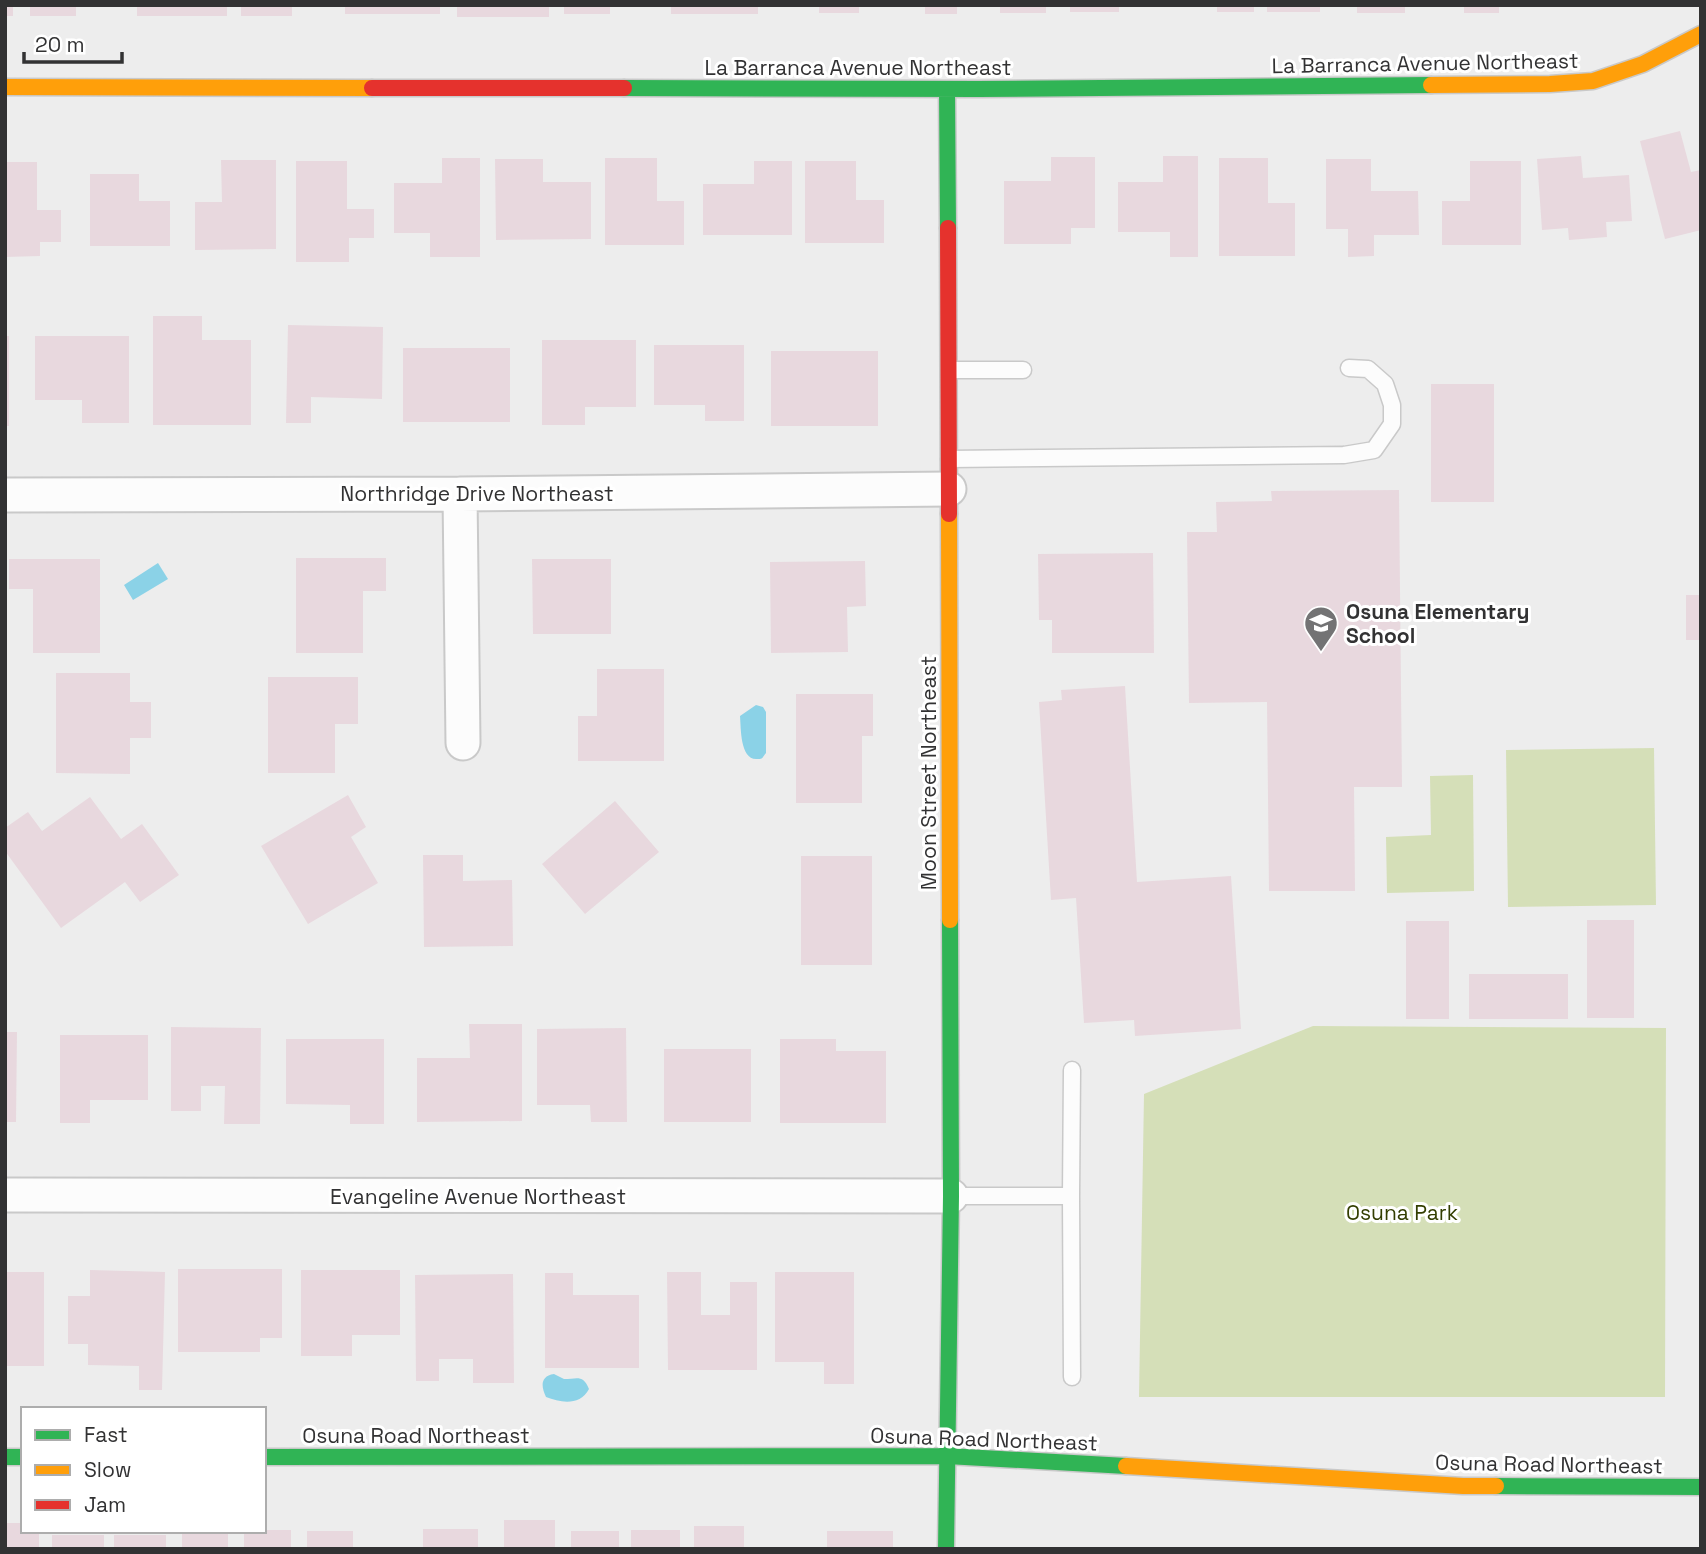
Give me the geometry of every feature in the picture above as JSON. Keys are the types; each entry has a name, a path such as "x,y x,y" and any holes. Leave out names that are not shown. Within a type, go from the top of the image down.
{"street":[{"name":"La Barranca Avenue Northeast","path":"5,87 947,89 1561,83 1593,81 1643,64 1701,34"},
{"name":"Moon Street Northeast","path":"946,1549 951,1196 947,89"},
{"name":"Northridge Drive Northeast","path":"5,495 460,494 949,474"},
{"path":"460,494 463,743"},
{"name":"Evangeline Avenue Northeast","path":"5,1195 951,1196"},
{"name":"Osuna Road Northeast","path":"266,1457 1005,1458 1463,1486 1701,1487"}],"lane":[{"path":"949,474 1344,455 1374,450 1392,424 1392,405 1385,384 1368,369 1349,368"},
{"path":"949,370 1023,370"},
{"path":"1072,1070 1072,1377"},
{"path":"951,1196 1071,1196"}],"green space":[{"path":"1654,748 1656,905 1508,907 1506,750"},
{"path":"1473,775 1474,891 1387,893 1386,837 1431,835 1430,776"},
{"name":"Osuna Park","path":"1313,1026 1666,1028 1665,1397 1139,1397 1144,1094"}],"water":[{"path":"158,563 168,579 133,600 124,585"},
{"path":"756,705 763,707 766,712 766,753 759,759 751,758 747,754 741,735 740,716"},
{"path":"554,1374 564,1379 582,1379 589,1389 581,1398 570,1402 546,1397 543,1382 546,1377"}],"building":[{"path":"5,5 13,5 13,16 5,16"},
{"path":"30,5 76,5 76,16 30,16"},
{"path":"137,5 227,5 227,16 137,16"},
{"path":"241,5 292,5 292,16 241,16"},
{"path":"345,5 440,5 440,14 345,14"},
{"path":"457,5 549,5 549,17 457,17"},
{"path":"564,5 610,5 610,14 564,14"},
{"path":"671,5 758,5 758,14 671,14"},
{"path":"819,5 859,5 859,13 819,13"},
{"path":"925,5 957,5 957,14 925,14"},
{"path":"1000,5 1046,5 1046,13 1000,13"},
{"path":"1070,5 1119,5 1119,12 1070,12"},
{"path":"1217,5 1254,5 1254,12 1217,12"},
{"path":"1267,5 1320,5 1320,12 1267,12"},
{"path":"1357,5 1405,5 1405,13 1357,13"},
{"path":"1464,5 1499,5 1499,13 1464,13"},
{"path":"1680,131 1691,172 1701,170 1701,230 1665,239 1640,141"},
{"path":"1163,156 1198,156 1198,257 1170,257 1170,232 1118,232 1118,182 1163,182"},
{"path":"1581,156 1583,178 1629,175 1632,221 1606,222 1607,237 1569,240 1568,228 1542,230 1537,159"},
{"path":"1051,157 1095,157 1095,228 1071,228 1071,244 1004,244 1004,181 1051,181"},
{"path":"442,158 480,158 480,257 430,257 430,233 394,233 394,183 442,183"},
{"path":"605,158 657,158 657,201 684,201 684,245 605,245"},
{"path":"1219,158 1268,158 1268,203 1295,203 1295,256 1219,256"},
{"path":"495,159 543,159 543,182 591,182 591,239 496,240"},
{"path":"1326,159 1371,159 1371,191 1418,191 1419,235 1374,235 1374,256 1348,257 1348,229 1326,229"},
{"path":"221,160 276,160 276,249 195,250 195,202 222,202"},
{"path":"296,161 347,161 347,209 374,209 374,238 349,238 349,262 296,262"},
{"path":"754,161 792,161 792,235 703,235 703,184 754,184"},
{"path":"805,161 856,161 856,200 884,200 884,243 805,243"},
{"path":"1470,161 1521,161 1521,245 1442,245 1442,201 1470,201"},
{"path":"5,162 37,162 37,210 61,210 61,242 40,242 40,256 5,257"},
{"path":"90,174 139,174 139,201 170,201 170,246 90,246"},
{"path":"153,316 202,316 202,340 251,340 251,425 153,425"},
{"path":"288,325 383,327 382,399 311,397 311,423 286,423"},
{"path":"5,336 9,336 9,426 5,426"},
{"path":"35,336 129,336 129,423 82,423 82,400 35,400"},
{"path":"542,340 636,340 636,407 585,407 585,425 542,425"},
{"path":"654,345 744,345 744,421 705,421 705,405 654,405"},
{"path":"403,348 510,348 510,422 403,422"},
{"path":"771,351 878,351 878,426 771,426"},
{"path":"1431,384 1494,384 1494,502 1431,502"},
{"path":"1399,490 1402,787 1354,787 1355,891 1269,891 1267,702 1189,703 1187,532 1217,532 1216,502 1272,501 1271,491"},
{"path":"1153,553 1154,653 1052,653 1052,620 1039,620 1038,554"},
{"path":"296,558 386,558 386,591 363,591 363,653 296,653"},
{"path":"9,559 100,559 100,653 33,653 33,589 9,589"},
{"path":"532,559 611,559 611,634 533,634"},
{"path":"865,561 866,606 847,607 848,652 771,653 770,562"},
{"path":"1686,595 1701,595 1701,640 1686,640"},
{"path":"597,669 664,669 664,761 578,761 578,716 597,716"},
{"path":"56,673 130,673 130,702 151,702 151,738 130,738 130,774 56,773"},
{"path":"268,677 358,677 358,724 335,724 335,773 268,773"},
{"path":"1125,686 1137,882 1231,876 1241,1029 1135,1036 1134,1020 1084,1023 1076,898 1051,900 1039,702 1062,700 1061,690"},
{"path":"796,694 873,694 873,736 862,736 862,803 796,803"},
{"path":"348,795 366,827 351,837 378,883 308,924 261,846"},
{"path":"90,797 121,839 142,824 179,875 140,902 125,882 61,928 5,851 5,828 28,812 42,831"},
{"path":"615,801 659,852 585,914 542,864"},
{"path":"423,855 463,855 463,881 512,880 513,946 424,947"},
{"path":"801,856 872,856 872,965 801,965"},
{"path":"1587,920 1634,920 1634,1018 1587,1018"},
{"path":"1406,921 1449,921 1449,1019 1406,1019"},
{"path":"1469,974 1568,974 1568,1019 1469,1019"},
{"path":"469,1024 522,1024 522,1121 417,1122 417,1058 470,1058"},
{"path":"171,1027 261,1028 260,1124 224,1124 225,1086 201,1086 201,1111 171,1111"},
{"path":"626,1028 627,1122 591,1122 590,1105 537,1105 537,1029"},
{"path":"5,1032 17,1032 16,1122 5,1122"},
{"path":"60,1035 148,1035 148,1100 90,1100 90,1123 60,1123"},
{"path":"286,1039 384,1039 384,1124 350,1124 350,1105 286,1104"},
{"path":"780,1039 836,1039 836,1051 886,1051 886,1123 780,1123"},
{"path":"664,1049 751,1049 751,1122 664,1122"},
{"path":"178,1269 282,1269 282,1338 260,1338 260,1352 178,1352"},
{"path":"90,1270 165,1272 162,1390 139,1390 139,1366 88,1365 88,1344 68,1344 68,1296 90,1296"},
{"path":"301,1270 400,1270 400,1335 352,1335 352,1356 301,1356"},
{"path":"5,1272 44,1272 44,1366 5,1366"},
{"path":"667,1272 701,1272 701,1315 730,1315 730,1282 757,1282 757,1370 668,1370"},
{"path":"775,1272 854,1272 854,1384 824,1384 824,1362 775,1362"},
{"path":"545,1273 573,1273 573,1295 639,1295 639,1368 545,1368"},
{"path":"513,1274 514,1383 473,1383 473,1359 439,1359 439,1381 416,1381 415,1275"},
{"path":"504,1520 555,1520 555,1549 504,1549"},
{"path":"5,1523 21,1523 21,1533 39,1533 39,1549 5,1549"},
{"path":"694,1526 744,1526 744,1549 694,1549"},
{"path":"423,1529 478,1529 478,1549 423,1549"},
{"path":"291,1530 291,1549 244,1549 244,1533"},
{"path":"631,1530 680,1530 680,1549 631,1549"},
{"path":"307,1531 353,1531 353,1549 307,1549"},
{"path":"571,1531 619,1531 619,1549 571,1549"},
{"path":"827,1531 893,1531 893,1549 827,1549"},
{"path":"182,1533 228,1533 228,1549 182,1549"},
{"path":"52,1535 104,1535 104,1549 52,1549"},
{"path":"114,1535 166,1535 166,1549 114,1549"}],"traffic: fast":[{"path":"624,88 978,89 1431,85"},
{"path":"947,89 948,228"},
{"path":"946,1549 951,1196 950,920"},
{"path":"266,1457 947,1456 1126,1466"},
{"path":"5,1457 21,1457"},
{"path":"1496,1486 1701,1487"}],"traffic: slow":[{"path":"1431,85 1593,81 1643,64 1701,34"},
{"path":"5,87 372,88"},
{"path":"949,514 950,920"},
{"path":"1126,1466 1496,1486"}],"traffic: jam":[{"path":"372,88 624,88"},
{"path":"948,228 949,514"}],"place":[{"name":"Osuna Elementary School","path":"1321,653"}]}
